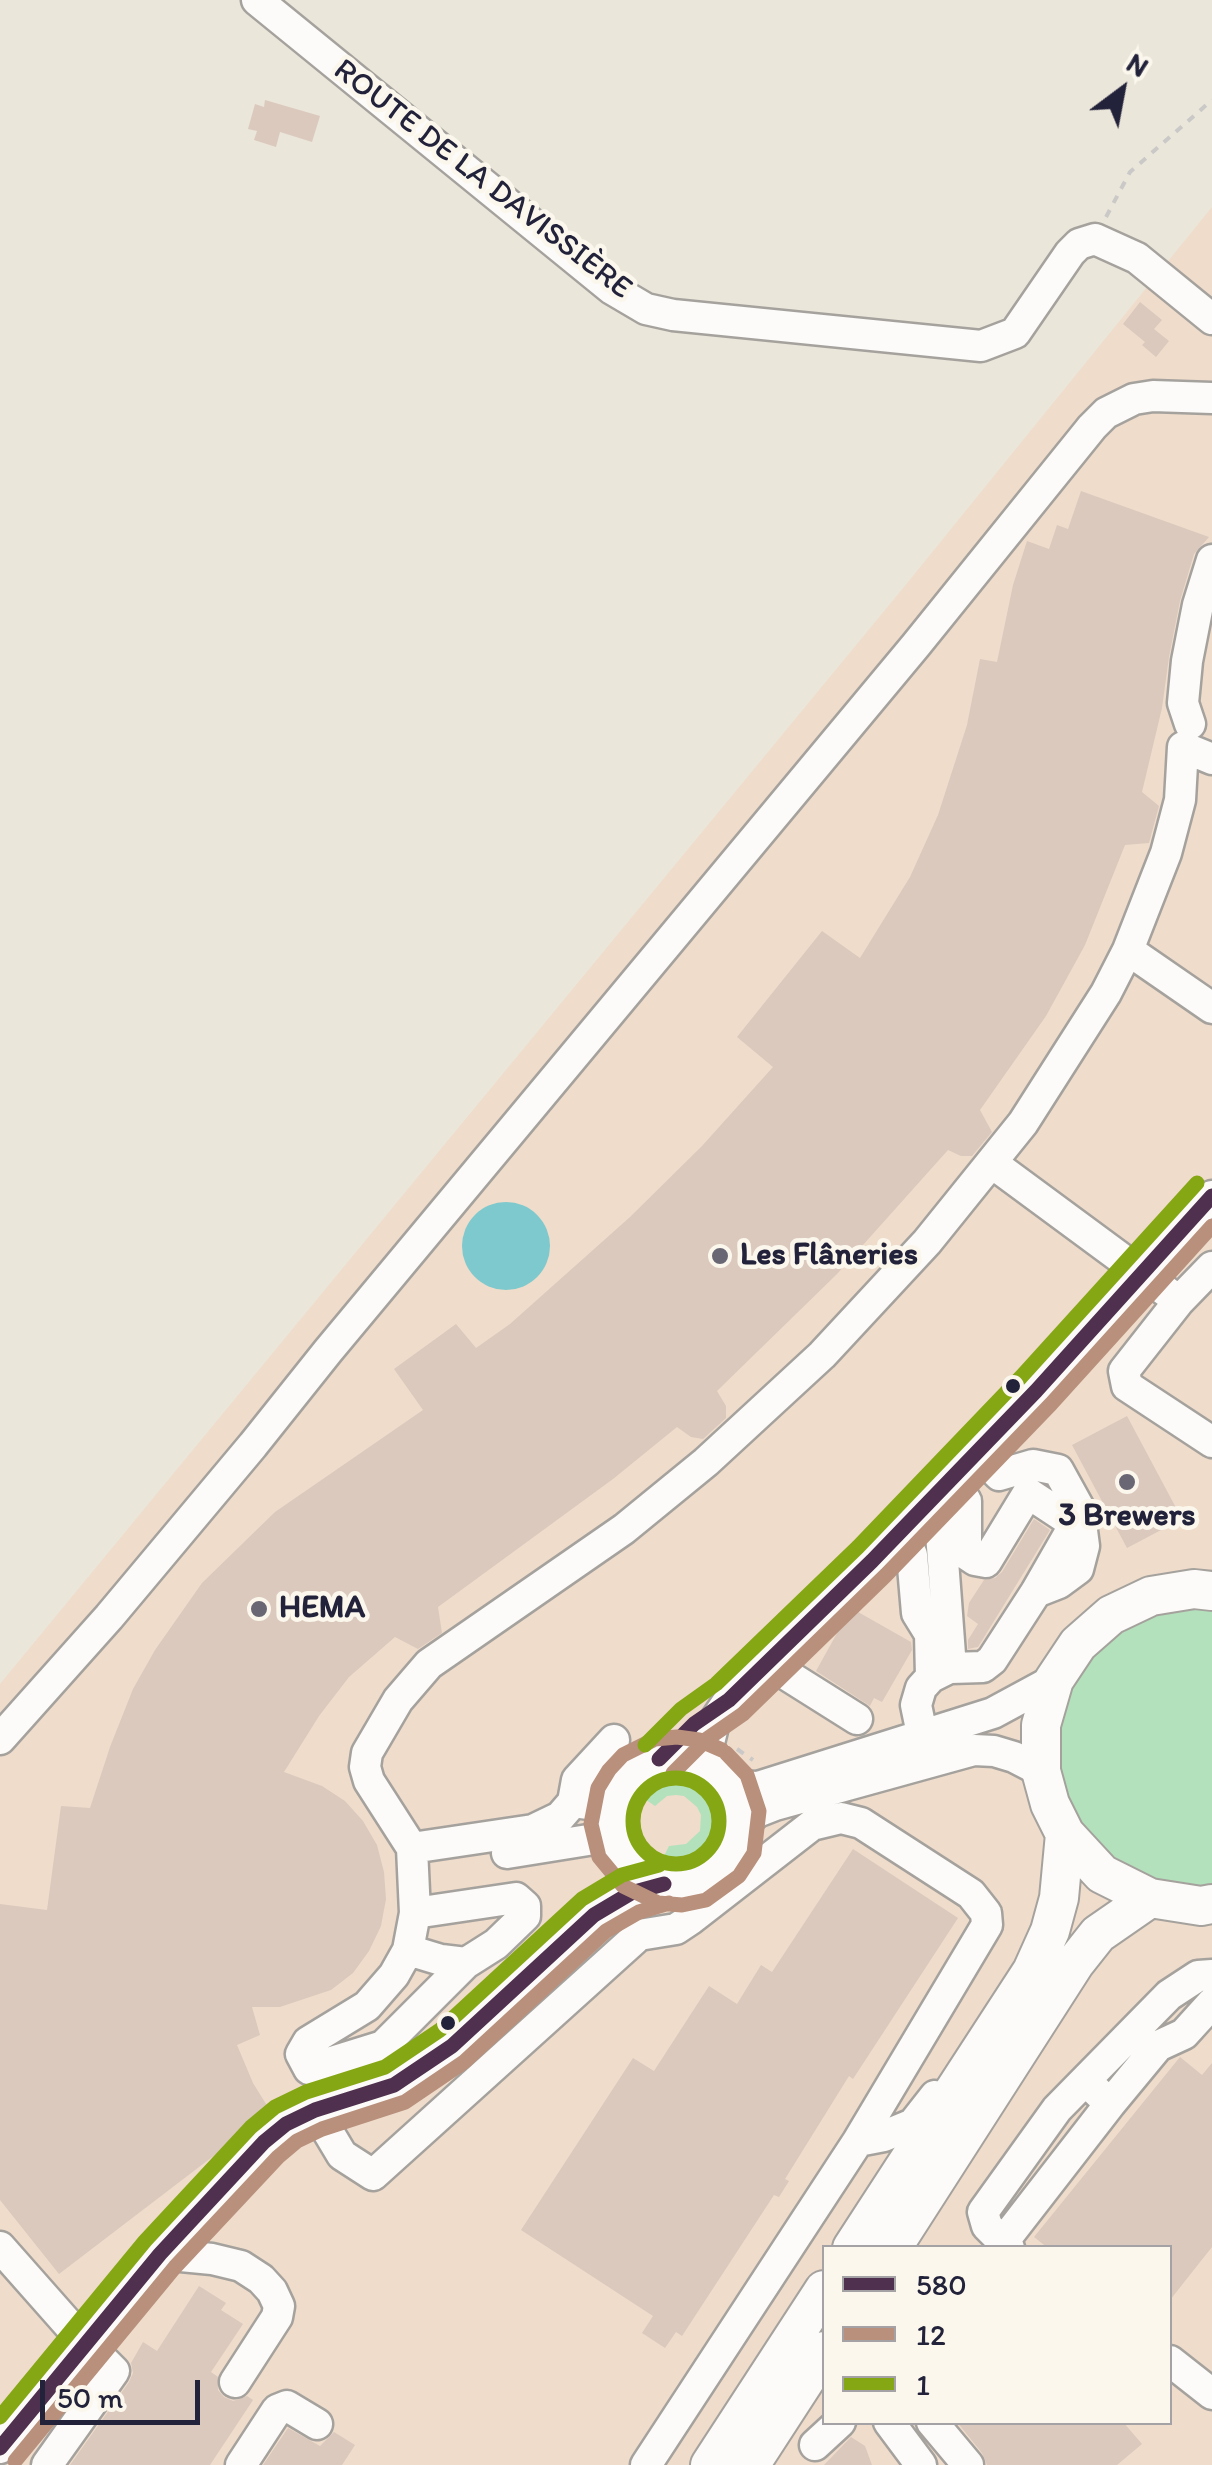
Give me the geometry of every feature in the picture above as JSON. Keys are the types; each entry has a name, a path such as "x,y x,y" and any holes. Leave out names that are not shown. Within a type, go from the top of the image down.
{"main road":[{"path":"1212,1592 1194,1589 1151,1596 1111,1615 1078,1644 1054,1680 1041,1724 1041,1771 1050,1804 1066,1834 1102,1874 1150,1898 1200,1906 1212,1904"},
{"path":"854,2245 1032,1971 1050,1932 1059,1898 1066,1834"},
{"path":"894,2245 1075,1963 1098,1934 1150,1898"},
{"path":"710,2465 822,2293"},
{"path":"750,2465 822,2354"}],"street":[{"name":"ROUTE DE LA DAVISSIÈRE","path":"257,0 612,289 646,309 981,346 1015,333 1070,253 1079,244 1095,239"},
{"path":"1095,239 1137,258 1212,319"},
{"path":"0,1740 253,1446 1092,427 1106,412 1134,398 1212,398"},
{"path":"1212,560 1198,605 1183,703 1212,759"},
{"path":"646,2465 858,2141 988,1925 986,1913 971,1894 861,1822 841,1818 812,1825 732,1874 676,1928 639,1936 373,2176 342,2155 320,2108 302,2054 308,2042 367,2006 394,1975 408,1950 415,1913 414,1857 369,1781 365,1768 368,1753 384,1722 414,1679 430,1664 624,1529 720,1450 822,1355 928,1242 992,1163 1080,1038 1128,950 1166,853 1195,728"},
{"path":"1128,950 1212,1008"},
{"path":"992,1163 1179,1300"},
{"path":"732,1874 740,1828 736,1799 721,1777 709,1743 714,1722 730,1700 976,1453 1212,1196"},
{"path":"1212,1267 1179,1300 1124,1371 1127,1386 1212,1442"},
{"path":"976,1453 999,1474 1033,1465 1058,1470 1079,1508 1084,1546 1078,1569 1059,1583 1036,1592"},
{"path":"922,1734 916,1705 921,1688 941,1672 983,1668 992,1660 1075,1524 1028,1493 986,1562 974,1560 966,1554 966,1502 951,1479"},
{"path":"928,1503 940,1520 941,1672"},
{"path":"897,1535 912,1555 917,1612 930,1634 941,1672"},
{"path":"768,1663 857,1719"},
{"path":"659,1759 678,1756 696,1760 721,1777 758,1786 993,1713 1054,1680"},
{"path":"594,1915 616,1834 624,1782 659,1759 694,1724 730,1700"},
{"path":"414,1857 533,1830 560,1817 573,1802 577,1780 614,1740"},
{"path":"740,1828 756,1812 775,1805 974,1750 1014,1757 1041,1771"},
{"path":"573,1802 616,1834 635,1870 664,1884"},
{"path":"414,1857 616,1834"},
{"path":"0,2448 160,2254 264,2142 286,2124 320,2108 394,2085 452,2046 594,1915 631,1893 732,1874"},
{"path":"309,2069 383,2046 466,1962 496,1944 525,1916 525,1906 516,1898 415,1913"},
{"path":"408,1950 441,1960 466,1962"},
{"path":"858,2141 914,2124 1032,1971"},
{"path":"1212,1975 1198,1976 1169,1995 1057,2109 983,2212 987,2226 1006,2245 1158,2046 1184,2034 1212,2002"},
{"path":"1144,2018 1170,2042"},
{"path":"472,2027 500,2061"},
{"path":"1086,2081 1110,2104"},
{"path":"904,2245 927,2193"},
{"path":"0,2247 114,2371 47,2465"},
{"path":"160,2254 212,2258 241,2266 272,2291 279,2306 277,2317 235,2382"},
{"path":"1172,2363 1212,2394"},
{"path":"241,2465 277,2410 287,2406 317,2424"},
{"path":"815,2445 837,2425"},
{"path":"891,2425 921,2465"},
{"path":"935,2425 968,2465"}],"path":[{"path":"1095,239 1130,172 1212,100"},
{"path":"732,1740 739,1752 762,1765 768,1783"}],"shaded area":[{"path":"1212,207 1212,2465 0,2465 0,1684"}],"green space":[{"path":"1187,1609 1212,1610 1212,1886 1175,1886 1130,1870 1095,1843 1070,1806 1059,1762 1061,1718 1077,1677 1106,1643 1144,1619"},
{"path":"669,1773 702,1781 711,1788 722,1808 723,1832 719,1843 704,1860 682,1869 659,1866 669,1846 686,1844 700,1831 697,1807 684,1796 676,1795 667,1796 655,1806 636,1793 647,1781"}],"water":[{"path":"497,1202 515,1202 531,1209 543,1221 550,1246 543,1271 531,1283 515,1290 497,1290 481,1283 469,1271 462,1255 462,1237 469,1221 481,1209"}],"building":[{"path":"265,100 320,116 312,142 280,132 276,147 254,140 257,131 248,129 255,104 264,107"},
{"path":"1140,302 1162,320 1154,329 1169,341 1156,357 1123,324"},
{"name":"Les Flâneries","path":"1081,491 1209,537 1194,554 1180,601 1162,708 1142,792 1159,806 1149,843 1125,845 1085,945 1046,1016 980,1110 992,1132 972,1156 948,1150 837,1274 717,1391 726,1406 726,1418 703,1439 691,1437 677,1427 613,1479 438,1607 442,1633 418,1649 395,1637 349,1677 284,1772 322,1786 345,1801 377,1845 386,1899 381,1926 369,1951 353,1973 331,1990 280,2007 252,2007 260,2035 237,2045 271,2112 59,2274 0,2200 0,1904 47,1910 61,1806 90,1808 133,1689 202,1583 275,1512 423,1410 394,1369 456,1324 476,1348 510,1324 630,1217 702,1146 773,1067 737,1037 822,931 860,958 910,877 938,815 967,725 980,659 997,662 1013,585 1027,541 1049,549 1057,525 1068,529"},
{"name":"3 Brewers","path":"1127,1416 1182,1519 1127,1548 1072,1445"},
{"path":"1034,1519 1050,1530 978,1647 968,1649 968,1640 978,1624 967,1616 969,1603 984,1580 1002,1572"},
{"path":"851,1608 911,1642 912,1650 882,1702 874,1698 870,1706 816,1671"},
{"path":"853,1849 958,1918 853,2079 849,2076 785,2179 789,2181 779,2197 774,2195 682,2336 676,2332 665,2348 642,2333 653,2316 521,2230 633,2058 654,2071 709,1986 737,2004 761,1965 772,1972"},
{"path":"1180,2057 1202,2075 1212,2063 1212,2247 1172,2297 1172,2245 1044,2245 1034,2237"},
{"path":"199,2286 226,2303 221,2310 243,2324 211,2372 218,2377 218,2390 233,2401 247,2396 253,2400 210,2465 70,2465 129,2382 133,2373 131,2363 143,2342 157,2351"},
{"path":"959,2425 1126,2425 1142,2444 1117,2465 987,2465"},
{"path":"288,2428 320,2446 334,2432 355,2445 342,2465 263,2465"},
{"path":"851,2437 865,2446 872,2465 824,2465"}],"transit line":[{"name":"1","path":"645,1745 681,1709 716,1684 858,1547 1021,1377 1197,1183"},
{"name":"580","path":"659,1759 694,1724 729,1700 872,1561 1036,1391 1212,1196"},
{"name":"12","path":"673,1773 707,1739 743,1714 886,1575 1051,1404 1212,1226"},
{"name":"12","path":"722,1750 699,1740 655,1739 623,1755 609,1770 598,1788 591,1824 599,1857 623,1886 658,1903 682,1905 706,1900 739,1876 754,1853 759,1811 747,1775 726,1753"},
{"name":"1","path":"676,1778 700,1785 712,1797 719,1821 712,1845 700,1857 676,1864 652,1857 640,1845 633,1821 640,1797 652,1785 676,1778"},
{"name":"1","path":"0,2417 145,2241 251,2127 275,2107 306,2092 385,2067 440,2030 582,1899 622,1875 659,1865"},
{"name":"580","path":"0,2448 160,2254 264,2142 286,2124 315,2110 394,2085 452,2046 594,1915 631,1893 664,1884"},
{"name":"12","path":"15,2461 175,2267 278,2157 297,2141 322,2129 405,2102 464,2062 606,1931 639,1912 669,1903"}],"place":[{"name":"Les Flâneries","path":"720,1256"},
{"name":"3 Brewers","path":"1127,1482"},
{"name":"HEMA","path":"259,1609"}]}
